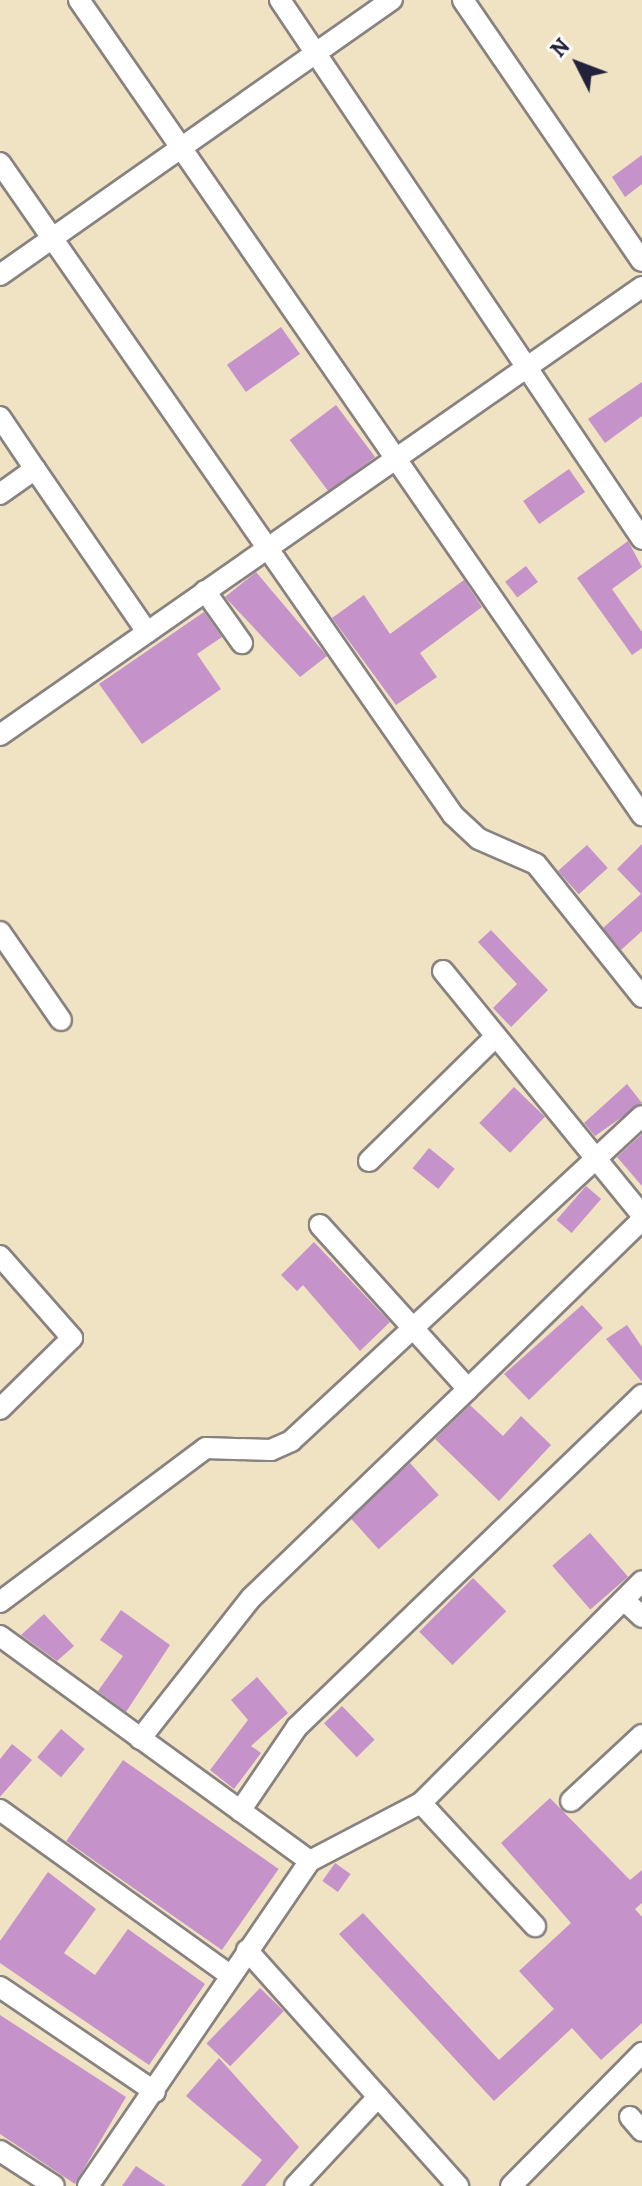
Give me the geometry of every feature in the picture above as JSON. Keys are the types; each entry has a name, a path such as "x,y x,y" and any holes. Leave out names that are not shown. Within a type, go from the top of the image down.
{"street":[{"path":"79,0 394,461 642,815"},
{"path":"280,0 642,539"},
{"path":"0,275 178,147 392,0"},
{"path":"463,0 642,261"},
{"path":"0,163 453,815 479,839 536,864 642,997"},
{"path":"0,735 642,287"},
{"path":"0,417 147,632"},
{"path":"0,494 35,469"},
{"path":"205,591 242,643"},
{"path":"0,932 61,1020"},
{"path":"140,1739 251,1598 642,1218 443,971"},
{"path":"369,1161 496,1036"},
{"path":"0,1602 206,1448 271,1450 291,1441 413,1322 642,1116"},
{"path":"320,1225 413,1322 468,1389"},
{"path":"0,1256 72,1338 0,1409"},
{"path":"240,1811 297,1727 642,1395"},
{"path":"88,2186 310,1861 421,1803 642,1581"},
{"path":"624,1600 642,1617"},
{"path":"0,1636 310,1861"},
{"path":"571,1801 642,1735"},
{"path":"421,1803 535,1926"},
{"path":"0,1810 230,1975"},
{"path":"247,1950 458,2186"},
{"path":"0,1987 155,2092"},
{"path":"511,2186 642,2053"},
{"path":"295,2186 378,2097"},
{"path":"0,2151 54,2186"}],"building":[{"path":"642,155 642,184 625,197 612,177"},
{"path":"281,327 300,354 246,392 227,365"},
{"path":"642,382 642,416 605,443 588,419"},
{"path":"336,405 375,457 329,492 290,440"},
{"path":"569,469 585,492 539,524 523,501"},
{"path":"628,541 642,567 612,589 642,632 642,648 632,655 577,578"},
{"path":"526,566 538,582 517,598 505,582"},
{"path":"256,572 327,656 300,677 225,597"},
{"path":"464,580 482,607 420,653 437,677 396,705 332,618 364,595 390,634"},
{"path":"204,612 222,637 197,654 221,689 142,744 99,684"},
{"path":"642,844 642,931 621,950 603,928 641,894 617,869"},
{"path":"587,845 608,868 579,894 558,871"},
{"path":"491,930 548,990 511,1027 493,1008 517,984 478,942"},
{"path":"627,1084 642,1103 595,1136 584,1123"},
{"path":"514,1087 545,1117 510,1153 479,1123"},
{"path":"642,1134 642,1186 617,1157"},
{"path":"429,1148 455,1169 438,1189 413,1168"},
{"path":"586,1186 601,1199 572,1233 556,1220"},
{"path":"314,1242 390,1322 360,1351 303,1285 297,1291 281,1275"},
{"path":"582,1305 603,1328 529,1400 504,1374"},
{"path":"627,1325 642,1347 642,1382 606,1339"},
{"path":"470,1405 503,1436 521,1416 551,1445 499,1501 435,1439"},
{"path":"410,1463 439,1495 379,1549 350,1517"},
{"path":"590,1533 628,1577 590,1610 552,1566"},
{"path":"473,1578 506,1611 452,1665 419,1632"},
{"path":"121,1610 170,1645 126,1712 98,1691 123,1656 100,1640"},
{"path":"44,1614 74,1646 57,1661 21,1635"},
{"path":"257,1677 288,1713 251,1746 261,1753 234,1789 210,1770 248,1720 231,1700"},
{"path":"342,1706 375,1740 357,1757 324,1723"},
{"path":"61,1729 85,1749 61,1777 37,1757"},
{"path":"12,1744 32,1760 0,1797 0,1759"},
{"path":"123,1760 279,1869 222,1950 66,1841"},
{"path":"550,1798 630,1880 642,1870 642,1903 635,1909 642,1917 642,2023 601,2060 572,2028 494,2101 339,1934 363,1913 499,2060 554,2009 519,1971 571,1923 501,1843"},
{"path":"335,1863 351,1874 338,1892 322,1881"},
{"path":"48,1872 96,1909 64,1953 95,1975 128,1929 205,1984 149,2065 0,1963 0,1941"},
{"path":"260,1988 284,2011 230,2066 207,2043"},
{"path":"0,2015 126,2097 75,2184 0,2134"},
{"path":"219,2058 299,2147 265,2186 241,2186 262,2160 186,2096"},
{"path":"136,2166 166,2186 122,2186"}]}
